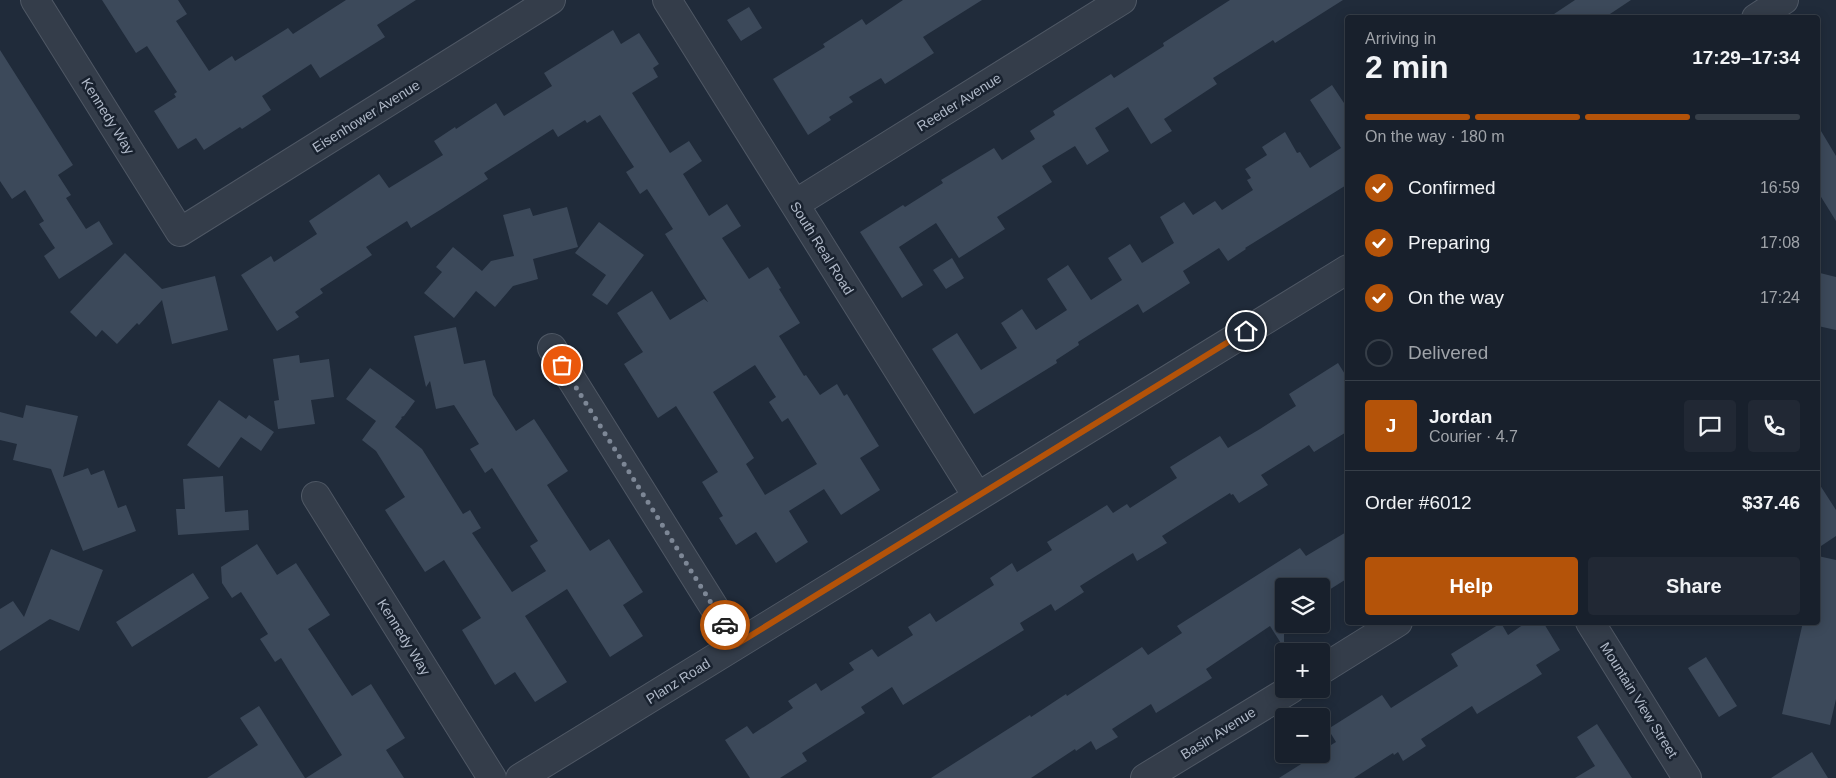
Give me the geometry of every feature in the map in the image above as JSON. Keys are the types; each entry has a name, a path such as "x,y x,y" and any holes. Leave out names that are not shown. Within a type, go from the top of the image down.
{"street":[{"name":"Kennedy Way","path":"35,0 180,232"},
{"name":"Eisenhower Avenue","path":"180,232 551,0"},
{"name":"South Real Road","path":"667,0 977,496"},
{"name":"Reeder Avenue","path":"795,204 1122,0"},
{"path":"1761,15 1784,0"},
{"name":"Planz Road","path":"520,778 1345,271"},
{"path":"552,348 737,644"},
{"name":"Kennedy Way","path":"316,496 492,778"},
{"path":"1330,664 1393,625"},
{"name":"Mountain View Street","path":"1592,625 1687,778"},
{"name":"Basin Avenue","path":"1145,778 1276,698"}],"building":[{"path":"102,0 178,0 187,14 176,21 209,71 232,56 235,61 288,28 293,34 346,0 416,0 377,25 385,37 320,78 311,64 262,96 271,110 204,150 196,138 178,149 154,111 176,97 174,94 177,92 147,46 136,53"},
{"path":"903,0 982,0 923,37 934,53 885,84 881,78 849,97 853,102 829,117 831,120 808,135 773,79 825,47 823,44 862,19 866,25"},
{"path":"1230,0 1343,0 1275,43 1273,40 1213,78 1217,84 1164,119 1172,131 1151,144 1128,107 1095,128 1109,151 1087,165 1075,146 1042,166 1052,182 997,217 1005,229 959,258 936,223 899,247 923,285 902,298 860,232 903,205 905,207 943,183 941,180 994,148 1002,160 1035,139 1030,131 1055,115 1053,111 1111,74 1114,78 1164,46 1163,43"},
{"path":"1575,0 1631,0 1608,15 1552,15"},
{"path":"749,7 762,28 741,41 727,20"},
{"path":"613,30 621,44 639,33 659,64 653,68 658,77 632,93 670,153 689,141 702,161 683,174 709,216 727,204 741,226 722,238 749,279 768,267 781,288 779,289 800,323 779,336 804,376 806,375 820,395 837,384 844,396 847,394 879,446 860,458 880,490 841,515 824,489 789,511 808,542 776,563 756,532 736,545 719,518 723,516 702,482 718,472 676,406 658,418 624,364 643,352 617,313 652,291 670,320 704,299 708,302 665,234 673,229 647,189 640,194 626,172 634,167 600,115 587,123 585,120 558,137 553,129 484,173 488,179 440,210 411,228 407,221 366,247 372,255 320,289 323,293 295,312 299,317 277,331 241,275 271,256 274,262 317,234 309,221 379,174 389,188 443,155 434,141 455,127 456,129 496,103 504,116 552,86 544,73","holes":["755,365 776,397 769,402 782,422 788,418 817,464 765,495 746,464 754,458 713,392"]},
{"path":"0,50 73,165 58,175 71,195 66,198 86,229 99,221 113,244 59,279 44,256 55,248 39,224 44,221 25,190 12,199 0,181"},
{"path":"1332,85 1345,104 1345,186 1245,248 1228,261 1219,248 1183,271 1190,283 1143,313 1138,304 1078,342 1079,345 1056,360 1057,363 974,414 932,349 957,333 981,370 1017,348 1001,323 1022,309 1036,330 1067,310 1047,279 1068,265 1091,300 1122,280 1108,258 1130,244 1142,263 1174,243 1160,217 1184,202 1193,215 1215,201 1222,210 1253,190 1247,180 1251,178 1245,169 1267,155 1262,147 1285,132 1297,153 1300,152 1310,168 1341,148 1310,100"},
{"path":"1820,129 1836,156 1836,221 1820,195"},
{"path":"567,207 578,247 533,259 538,279 513,286 495,307 476,291 454,318 424,293 442,272 436,267 453,247 482,271 491,261 514,256 503,215 530,208 533,216"},
{"path":"599,222 644,255 607,305 592,295 606,275 575,253"},
{"path":"125,253 162,289 215,276 228,330 172,344 162,300 139,325 137,323 117,344 102,330 96,337 70,312"},
{"path":"952,258 964,278 946,289 933,270"},
{"path":"1820,273 1836,277 1836,330 1820,326"},
{"path":"456,327 464,364 485,360 493,395 516,431 534,419 568,471 547,485 590,551 609,539 643,592 623,605 643,636 610,657 567,589 525,616 567,682 535,702 515,672 495,685 462,630 481,618 444,560 425,572 385,510 405,497 376,451 362,440 376,421 346,399 370,368 415,401 395,427 422,449 463,514 470,510 481,528 472,533 512,592 546,571 530,546 538,541 492,468 485,473 470,449 479,444 454,405 436,409 430,381 426,387 414,336"},
{"path":"299,355 300,363 329,359 334,397 311,400 315,424 278,429 274,401 279,400 273,359"},
{"path":"1338,363 1345,374 1345,433 1314,452 1309,445 1261,475 1268,485 1239,503 1233,494 1231,495 1230,493 1162,536 1167,543 1137,561 1133,553 1115,564 1080,586 1084,592 1055,611 1051,604 1020,623 1024,630 903,705 892,687 861,707 865,713 802,753 807,761 780,778 750,778 725,740 747,726 753,734 793,708 788,701 816,683 821,691 854,670 849,663 872,649 878,657 913,635 908,627 930,613 936,622 994,585 990,578 1012,563 1017,572 1052,550 1047,542 1107,505 1113,513 1127,504 1130,508 1177,478 1170,467 1220,436 1228,448 1260,429 1296,406 1289,394"},
{"path":"219,400 246,419 249,415 274,432 261,451 241,437 219,468 187,445"},
{"path":"26,405 78,416 63,477 88,468 91,475 104,470 118,508 126,505 136,531 83,551 51,469 13,460 17,444 0,440 0,412 23,418"},
{"path":"223,476 225,512 248,510 249,530 178,535 176,509 185,509 183,479"},
{"path":"1820,485 1836,510 1836,536 1820,547"},
{"path":"1345,533 1345,580 1330,589 1330,578 1275,578 1275,633 1284,633 1284,643 1281,643 1270,626 1206,669 1212,678 1156,713 1151,704 1112,729 1118,737 1096,750 1091,741 1076,751 1075,749 1031,778 931,778 1030,715 1031,717 1066,694 1067,696 1142,647 1148,655 1182,633 1177,626 1300,548 1306,556"},
{"path":"257,544 277,575 296,563 330,615 308,629 352,696 371,684 405,738 386,750 404,778 306,778 342,755 281,658 275,662 260,639 268,634 241,592 232,598 222,583 221,567"},
{"path":"51,549 103,570 79,631 50,619 0,651 0,609 13,601 24,617"},
{"path":"1820,556 1836,560 1836,699 1830,725 1782,714 1802,625 1820,625"},
{"path":"193,573 209,598 132,647 116,622"},
{"path":"1498,625 1502,625 1508,635 1523,625 1545,625 1560,650 1536,665 1542,674 1477,714 1472,706 1421,739 1426,746 1403,761 1398,752 1394,755 1393,753 1354,778 1279,778 1303,763 1330,763 1330,746 1336,742 1330,732 1330,728 1382,695 1391,708 1458,666 1451,654"},
{"path":"1706,657 1737,706 1719,717 1688,668"},
{"path":"259,706 305,778 207,778 258,745 240,718"},
{"path":"1597,724 1632,778 1575,778 1595,766 1577,737"},
{"path":"1812,752 1828,778 1771,778"}],"way so far":[{"path":"562,365 725,625"}],"route":[{"path":"725,625 737,644 1246,331"}]}
